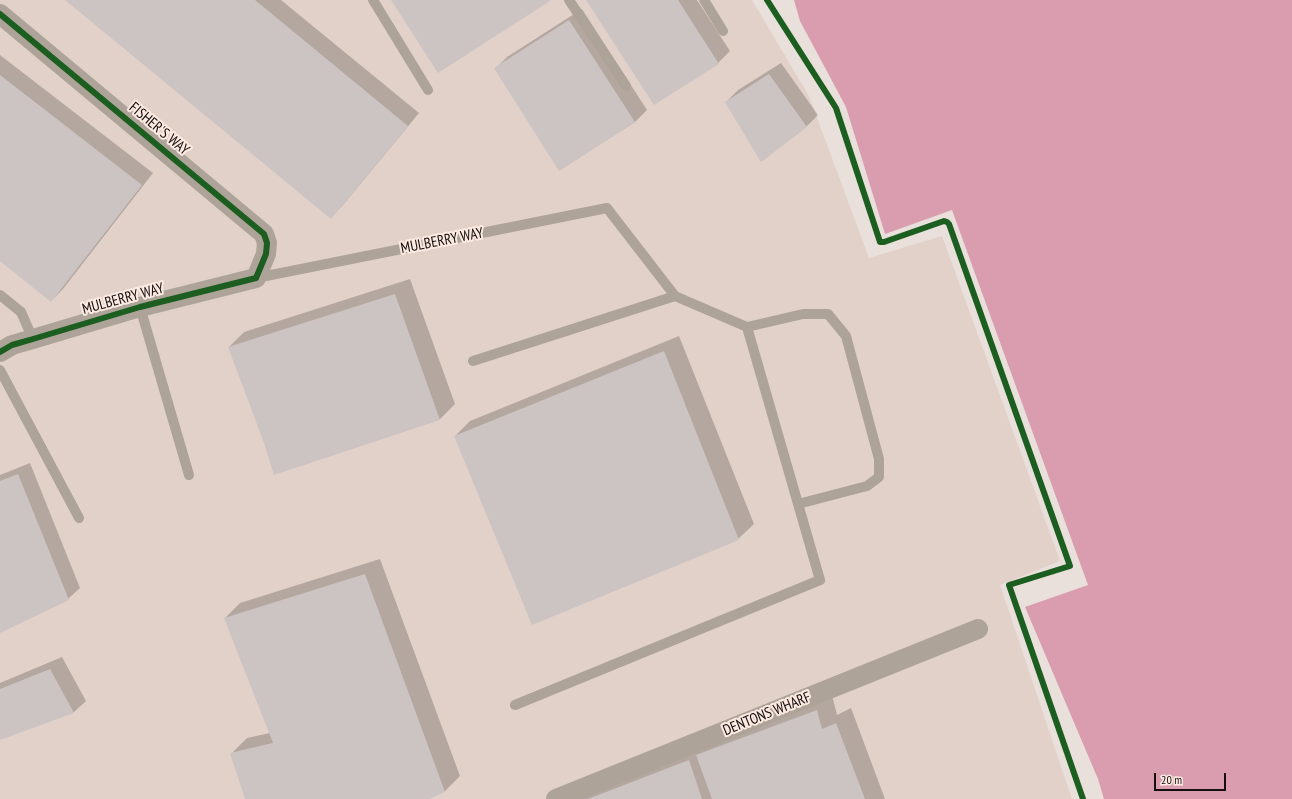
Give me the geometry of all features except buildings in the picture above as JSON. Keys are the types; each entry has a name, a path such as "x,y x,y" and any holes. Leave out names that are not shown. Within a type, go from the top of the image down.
{"street":[{"name":"FISHER'S WAY","path":"0,14 264,234 267,243 266,254 256,278"},
{"name":"MULBERRY WAY","path":"0,352 12,345 33,338 140,307 256,278"},
{"name":"DENTONS WHARF","path":"556,799 978,629"}],"lane":[{"path":"373,0 428,90"},
{"path":"569,0 626,86"},
{"path":"704,0 723,31"},
{"name":"MULBERRY WAY","path":"256,278 607,208 675,296"},
{"path":"0,295 21,312 33,338"},
{"path":"473,361 675,296 747,327 803,314 828,314 846,336 878,459 878,477 868,486 798,504"},
{"path":"140,307 189,475"},
{"path":"516,705 820,580 747,327"},
{"path":"0,370 80,518"}],"shaded area":[{"path":"0,0 752,0 809,96 869,258 942,236 1060,561 1000,585 1072,799 0,799"},
{"path":"794,0 1292,0 1292,799 1104,799 1098,779 1025,607 1088,585 952,210 885,234 846,107 800,21"}],"cycle path":[{"path":"767,0 836,108 880,242 884,242 944,221 949,224 1070,566 1009,585 1083,799"},
{"path":"0,14 264,234 267,243 266,254 256,278 140,307 12,345 0,352"}]}
